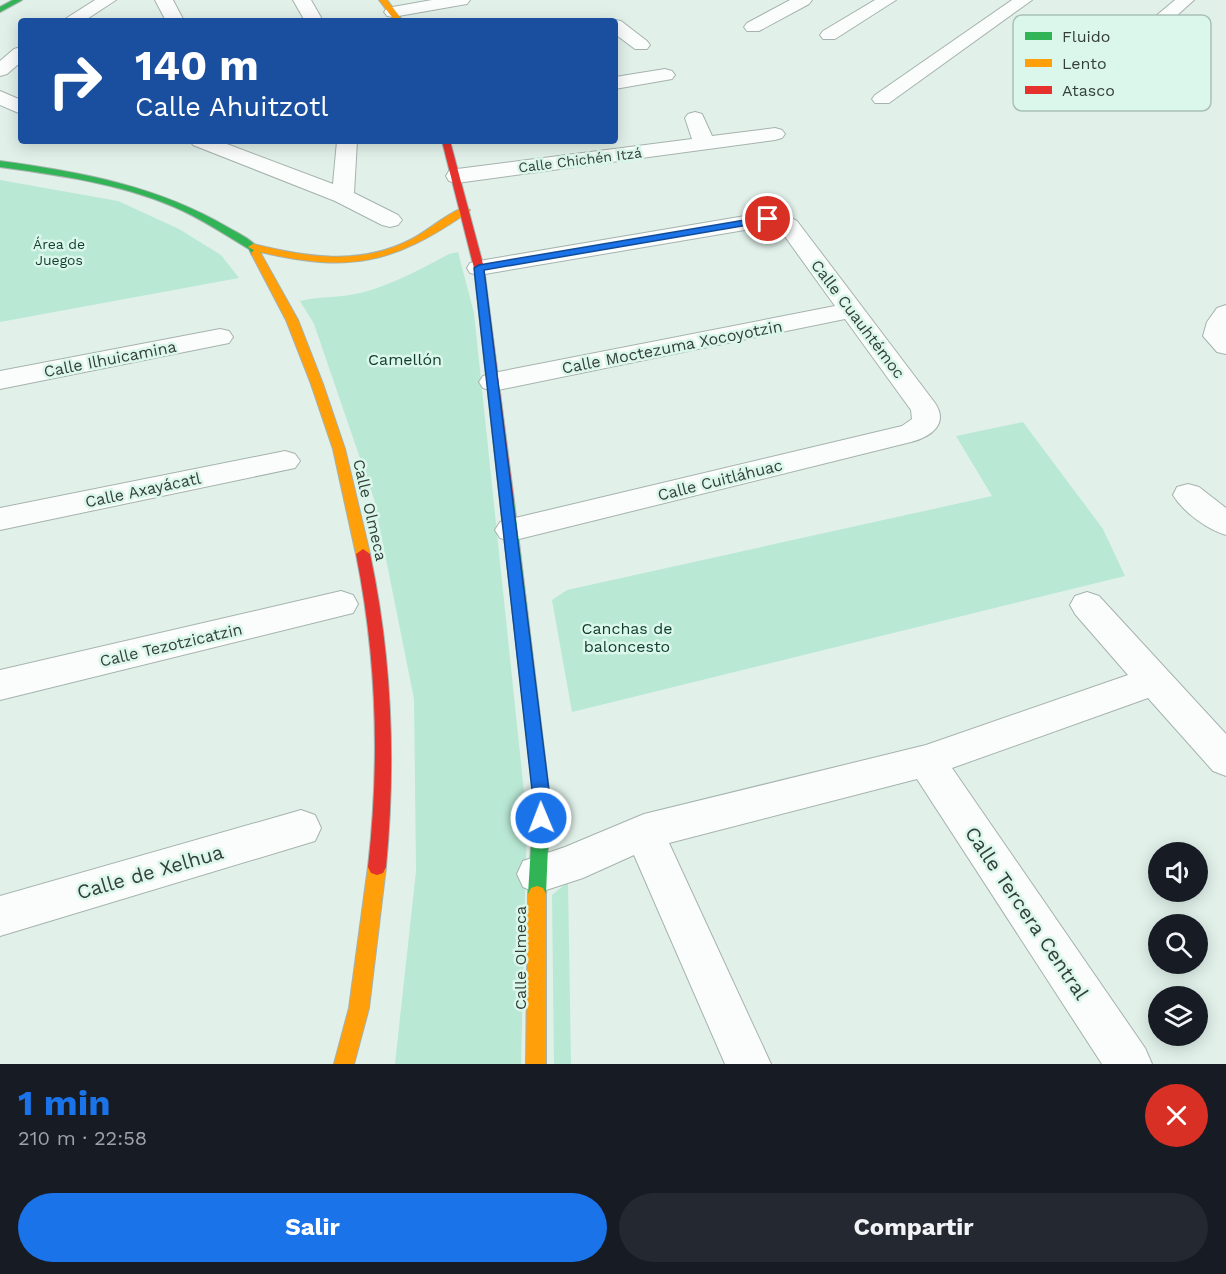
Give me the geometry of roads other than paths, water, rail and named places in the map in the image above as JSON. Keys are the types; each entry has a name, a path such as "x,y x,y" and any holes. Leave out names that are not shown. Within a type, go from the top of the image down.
{"street":[{"path":"0,10 18,0"},
{"path":"76,18 107,0"},
{"path":"164,0 173,18"},
{"path":"302,0 312,18"},
{"path":"392,11 461,0"},
{"path":"753,27 802,0"},
{"path":"829,35 887,0"},
{"path":"882,99 1023,0"},
{"path":"1168,15 1185,0"},
{"path":"618,28 641,45"},
{"path":"0,70 18,55"},
{"path":"618,83 665,75"},
{"path":"0,98 18,107"},
{"path":"695,118 704,144"},
{"name":"Calle Chichén Itzá","path":"456,176 775,134"},
{"path":"208,144 343,196 390,220"},
{"path":"343,196 347,144"},
{"name":"Calle Olmeca","path":"448,144 479,268 511,530 527,688 542,799 537,874 536,1064"},
{"path":"0,164 66,172 129,187 176,204 211,221 253,247 285,256 317,261 370,260 416,245 465,210"},
{"name":"Calle Cuauhtémoc","path":"479,268 768,219 780,221 789,226 925,409 926,423"},
{"name":"Calle Olmeca","path":"253,247 292,320 317,384 339,449 373,596 386,715 382,825 359,1008 344,1064"},
{"name":"Calle Moctezuma Xocoyotzin","path":"493,382 851,310"},
{"path":"1226,313 1220,322 1216,336 1226,346"},
{"name":"Calle Ilhuicamina","path":"0,380 220,337"},
{"name":"Calle Cuitláhuac","path":"511,530 911,433 926,423"},
{"name":"Calle Axayácatl","path":"0,519 285,461"},
{"path":"1188,495 1226,524"},
{"name":"Calle Tezotzicatzin","path":"0,685 341,604"},
{"path":"1087,605 1226,760"},
{"path":"537,874 569,865 644,832 926,761 1156,680"},
{"name":"Calle Tercera Central","path":"926,761 1129,1064"},
{"name":"Calle de Xelhua","path":"0,916 301,828"},
{"path":"644,832 748,1064"}],"park label":[{"name":"Área de Juegos","path":"59,252"},
{"name":"Camellón","path":"405,359"},
{"name":"Canchas de baloncesto","path":"627,637"}]}
